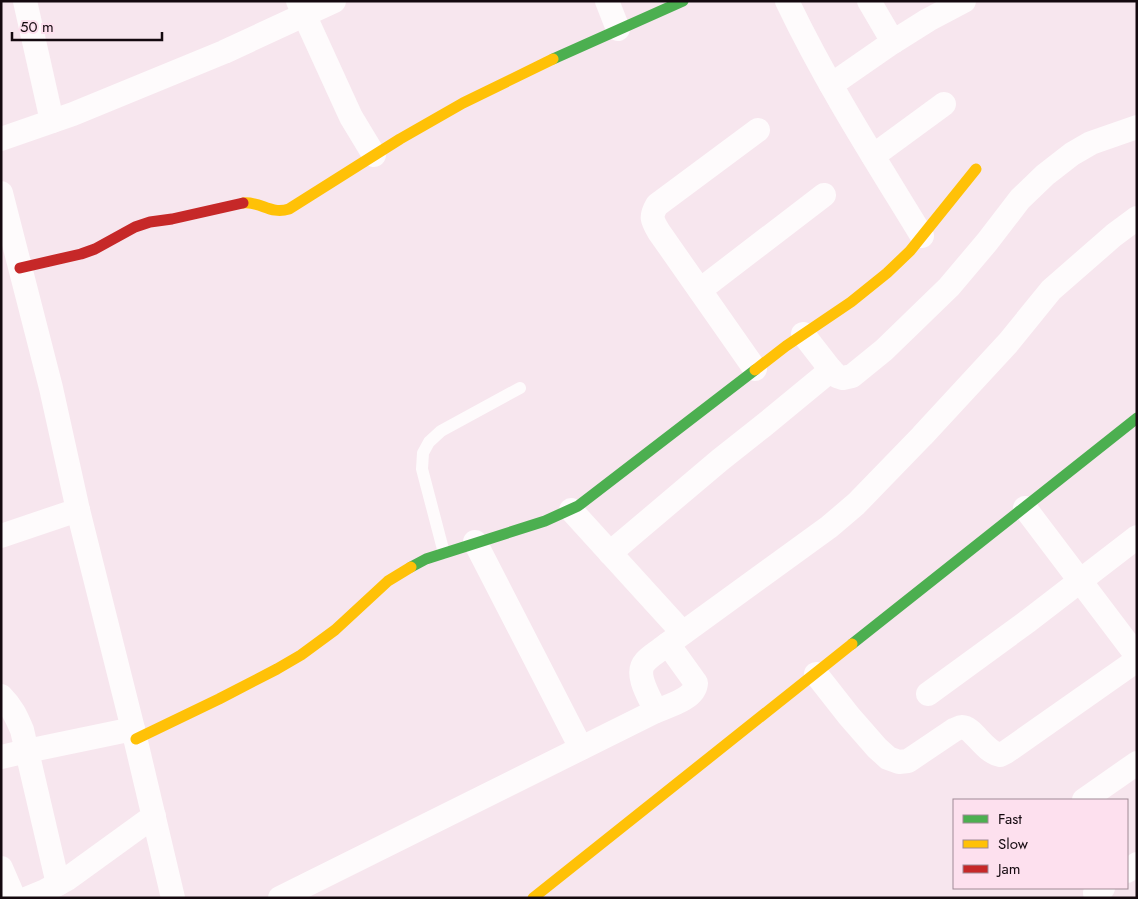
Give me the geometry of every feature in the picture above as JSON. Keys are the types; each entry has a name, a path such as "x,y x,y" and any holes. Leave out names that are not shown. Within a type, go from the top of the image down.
{"street":[{"path":"25,1 52,121"},
{"path":"1,139 73,114 224,52 302,8 334,1"},
{"path":"607,1 618,29"},
{"path":"20,268 96,249 135,227 150,222 172,219 242,203 255,204 275,212 289,209 374,155 462,103 618,29 662,12 683,1"},
{"path":"787,1 831,85 922,236"},
{"path":"869,1 893,42"},
{"path":"831,85 893,42 928,20 964,1"},
{"path":"302,8 351,116 374,155"},
{"path":"873,156 944,104"},
{"path":"803,334 837,376 843,378 852,376 884,350 949,287 1020,199 1045,175 1072,154 1091,143 1137,127"},
{"path":"755,370 659,232 653,222 652,214 657,205 758,130"},
{"path":"1,757 134,734 220,699 277,670 300,655 335,630 388,581 405,570 426,559 546,521 571,510 803,334 851,302 887,273 910,251 976,169"},
{"path":"700,290 824,195"},
{"path":"2,202 51,388 78,510 173,898"},
{"path":"656,711 641,678 640,670 644,663 829,527 856,504 997,355 1052,290 1114,235 1137,218"},
{"path":"610,553 831,370"},
{"path":"533,898 1137,418"},
{"path":"816,674 849,716 888,758 899,762 908,761 954,730 962,727 968,729 990,752 1000,755 1013,747 1135,651 1025,508"},
{"path":"1,536 78,510"},
{"path":"280,898 656,711 680,701 696,689 696,683 676,639 610,553 571,510"},
{"path":"928,694 1137,537"},
{"path":"475,542 581,748"},
{"path":"1,696 16,714 22,730 58,884"},
{"path":"1085,799 1137,763"},
{"path":"28,898 67,879 154,816"},
{"path":"1,868 14,898"}],"lane":[{"path":"444,553 422,469 422,453 429,442 441,431 520,388"}],"traffic: fast":[{"path":"553,59 683,1"},
{"path":"411,567 426,559 545,521 578,506 755,370"},
{"path":"852,644 1137,418"}],"traffic: slow":[{"path":"243,203 255,204 276,210 289,209 400,139 463,103 553,59"},
{"path":"755,370 786,346 851,302 887,273 910,251 976,169"},
{"path":"136,739 219,699 301,655 335,630 388,581 411,567"},
{"path":"533,898 852,644"}],"traffic: jam":[{"path":"20,268 81,254 95,249 135,227 150,222 243,203"}]}
